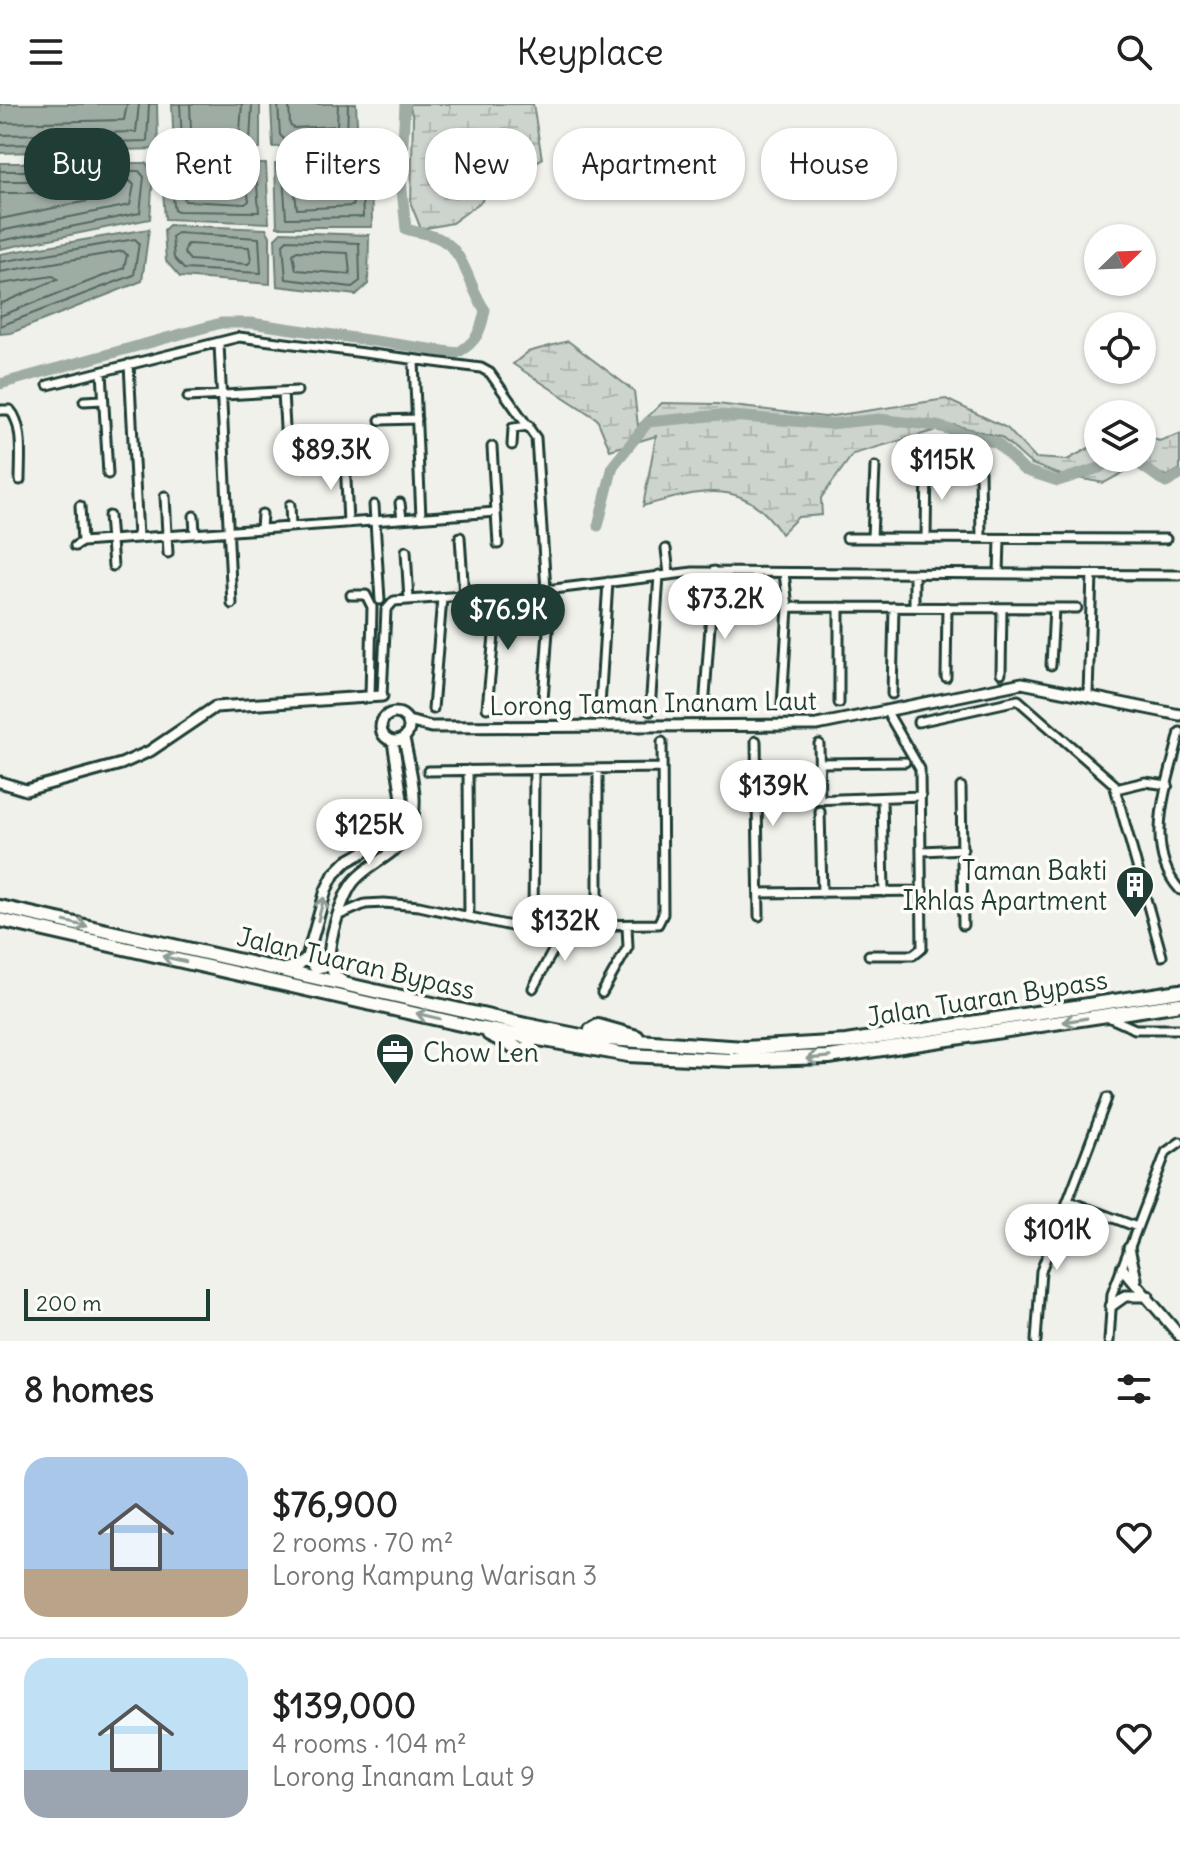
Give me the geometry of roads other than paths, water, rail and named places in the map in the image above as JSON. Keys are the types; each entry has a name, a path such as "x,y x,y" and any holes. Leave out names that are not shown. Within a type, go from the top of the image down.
{"highway":[{"name":"Jalan Tuaran Bypass","path":"0,907 343,981 526,1025 591,1038 591,1030 602,1026 669,1045 745,1048 846,1042 1180,991"},
{"name":"Jalan Tuaran Bypass","path":"0,920 478,1028 521,1050 530,1047 531,1039 628,1055 731,1060 816,1058 1180,1004"},
{"path":"526,1025 531,1039"},
{"path":"591,1038 595,1043 628,1055"}],"main road":[{"name":"Lorong Taman Inanam Laut","path":"408,721 431,727 797,726 887,712 1014,683 1088,693 1180,715"},
{"path":"0,782 26,790 121,764 150,751 215,707 382,696 392,714 408,721 402,737 404,811 401,826 392,836 346,862 334,874 326,890 307,957 299,965 283,969"},
{"path":"392,714 382,730 402,737 431,727"},
{"path":"343,981 330,966 337,916 347,892 356,879 396,849 411,827 413,800 402,737"},
{"path":"307,957 315,968 330,966"},
{"path":"1129,1248 1139,1284"},
{"path":"1122,1268 1139,1284 1180,1336"},
{"path":"1111,1306 1130,1295 1148,1296"}],"street":[{"path":"48,385 252,336 414,362 486,370 529,426 537,443 548,589 543,700"},
{"path":"219,344 232,604"},
{"path":"414,362 421,517"},
{"path":"129,364 138,537"},
{"path":"102,372 108,474"},
{"path":"188,397 297,391"},
{"path":"283,392 287,463"},
{"path":"84,401 103,400"},
{"path":"0,410 14,414 20,443 20,480"},
{"path":"380,420 417,419"},
{"path":"512,445 513,428 529,426"},
{"path":"492,447 498,544"},
{"path":"345,459 348,523"},
{"path":"926,538 927,465"},
{"path":"872,538 875,467"},
{"path":"980,471 981,538"},
{"path":"165,496 168,553"},
{"path":"400,503 402,519"},
{"path":"290,505 291,527"},
{"path":"374,505 380,600"},
{"path":"453,505 454,515"},
{"path":"80,506 78,544 496,512"},
{"path":"261,529 262,514"},
{"path":"317,514 318,525"},
{"path":"109,516 113,566"},
{"path":"194,516 195,533"},
{"path":"460,537 464,596"},
{"path":"847,538 1166,539"},
{"path":"999,573 1000,539"},
{"path":"666,549 669,574"},
{"path":"406,551 409,600"},
{"path":"704,709 714,571"},
{"path":"382,696 387,605 409,600 498,594 714,571 1180,575"},
{"path":"782,705 788,607 784,573"},
{"path":"914,574 914,607"},
{"path":"650,711 659,575"},
{"path":"1088,693 1092,575"},
{"path":"600,706 608,582"},
{"path":"487,708 498,594"},
{"path":"351,595 366,595 372,607 370,697"},
{"path":"433,709 442,598"},
{"path":"788,607 1077,608"},
{"path":"839,607 839,703"},
{"path":"892,694 894,607"},
{"path":"946,677 947,607"},
{"path":"1001,673 1002,608"},
{"path":"1051,665 1054,608"},
{"path":"918,722 1018,700 1102,771 1116,789 1162,956"},
{"path":"869,955 918,953 922,948 923,936 923,851 918,763 887,712"},
{"path":"1180,732 1160,827 1160,853 1167,872 1180,890"},
{"path":"756,741 759,916"},
{"path":"347,892 355,901 365,904 406,905 503,926 658,924 663,914 662,742"},
{"path":"819,744 820,800"},
{"path":"819,763 905,762"},
{"path":"428,771 662,768"},
{"path":"533,926 534,769"},
{"path":"598,769 598,925"},
{"path":"468,770 469,917"},
{"path":"1116,789 1145,782 1168,785"},
{"path":"961,787 963,925"},
{"path":"757,802 921,796"},
{"path":"882,798 884,892"},
{"path":"820,811 822,893"},
{"path":"923,851 963,849"},
{"path":"759,893 923,891"},
{"path":"337,916 365,904"},
{"path":"602,993 628,947 627,926"},
{"path":"533,988 555,947 557,927"},
{"path":"1105,1016 1135,1029 1180,1029"},
{"path":"1036,1341 1041,1271 1107,1098"},
{"path":"1109,1341 1111,1306 1129,1248 1166,1152 1180,1142"},
{"path":"1068,1201 1137,1227"}],"water":[{"path":"0,104 157,104 158,128 146,128 146,149 130,150 130,128 24,128 24,152 0,153"},
{"path":"172,104 260,104 260,128 173,128"},
{"path":"271,104 356,104 357,128 276,128 276,147 273,147"},
{"path":"0,163 24,163 24,200 130,200 130,163 146,163 146,200 151,200 150,219 0,249"},
{"path":"260,164 266,164 269,223 165,219 164,200 260,200"},
{"path":"276,200 372,200 372,227 277,227"},
{"path":"169,225 266,229 270,236 270,284 180,277 166,261 164,230"},
{"path":"149,229 142,281 11,333 0,334 0,254"},
{"path":"281,232 369,235 368,284 356,295 277,286 275,238"}],"waterway":[{"path":"0,384 221,323 251,323 457,353 464,349 477,335 485,310 462,262 450,246 434,236 406,229 401,180 405,104"},
{"path":"598,526 613,466 648,422 720,415 829,424 879,419 937,426 997,443 1024,470 1058,481 1086,472"},
{"path":"1151,472 1166,483 1180,475"}],"place":[{"name":"Taman Bakti Ikhlas Apartment","path":"1135,919"},
{"name":"Chow Len","path":"395,1086"}]}
